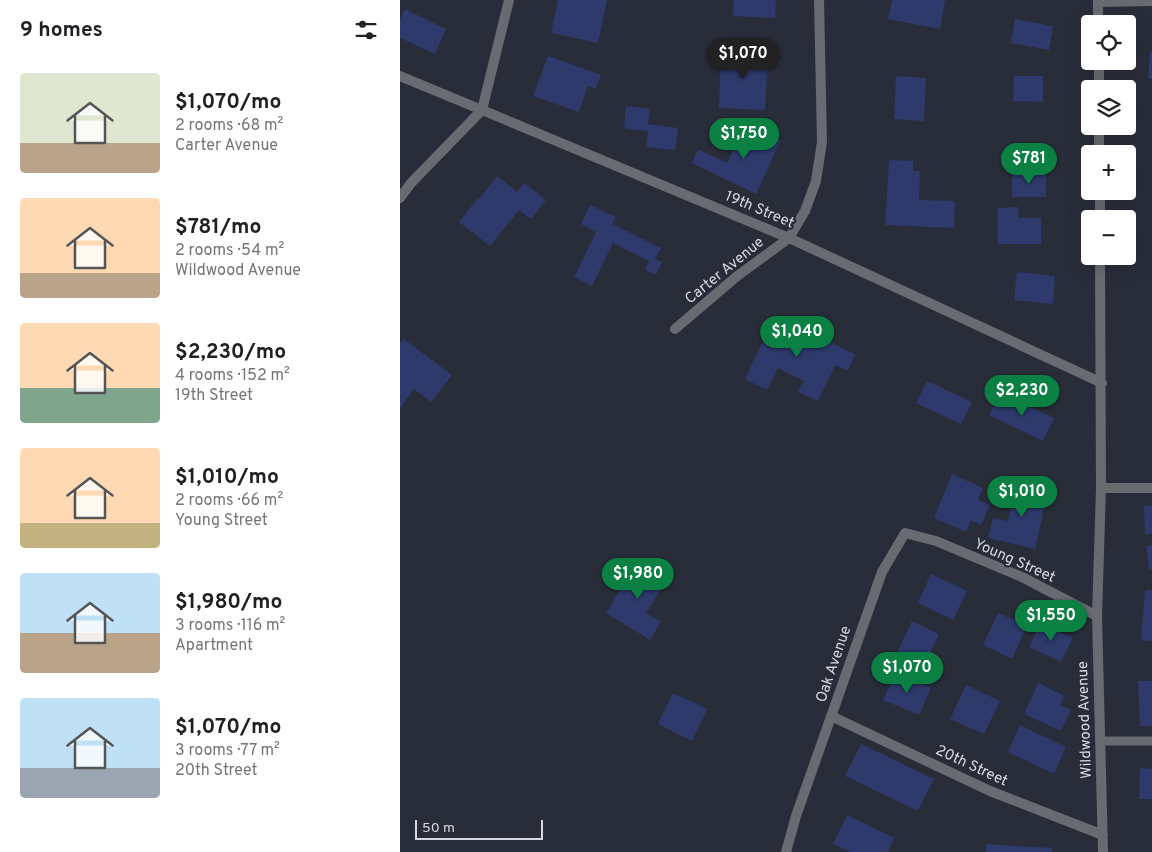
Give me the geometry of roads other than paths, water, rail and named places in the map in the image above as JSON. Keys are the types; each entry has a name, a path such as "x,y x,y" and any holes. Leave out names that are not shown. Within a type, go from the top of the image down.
{"street":[{"path":"400,198 482,110 509,0"},
{"name":"Carter Avenue","path":"675,329 736,277 789,238 805,211 816,181 822,142 819,0"},
{"path":"1098,15 1098,1 1152,2"},
{"name":"19th Street","path":"400,76 789,238 1102,383"},
{"name":"Wildwood Avenue","path":"1100,265 1101,488 1096,616 1103,852"},
{"path":"1101,488 1152,488"},
{"name":"Oak Avenue","path":"786,852 796,816 882,572 906,533 947,546"},
{"name":"Young Street","path":"947,546 1022,576 1096,616"},
{"name":"20th Street","path":"831,716 990,791 1103,835"}],"lane":[{"path":"1100,741 1152,741"}]}
